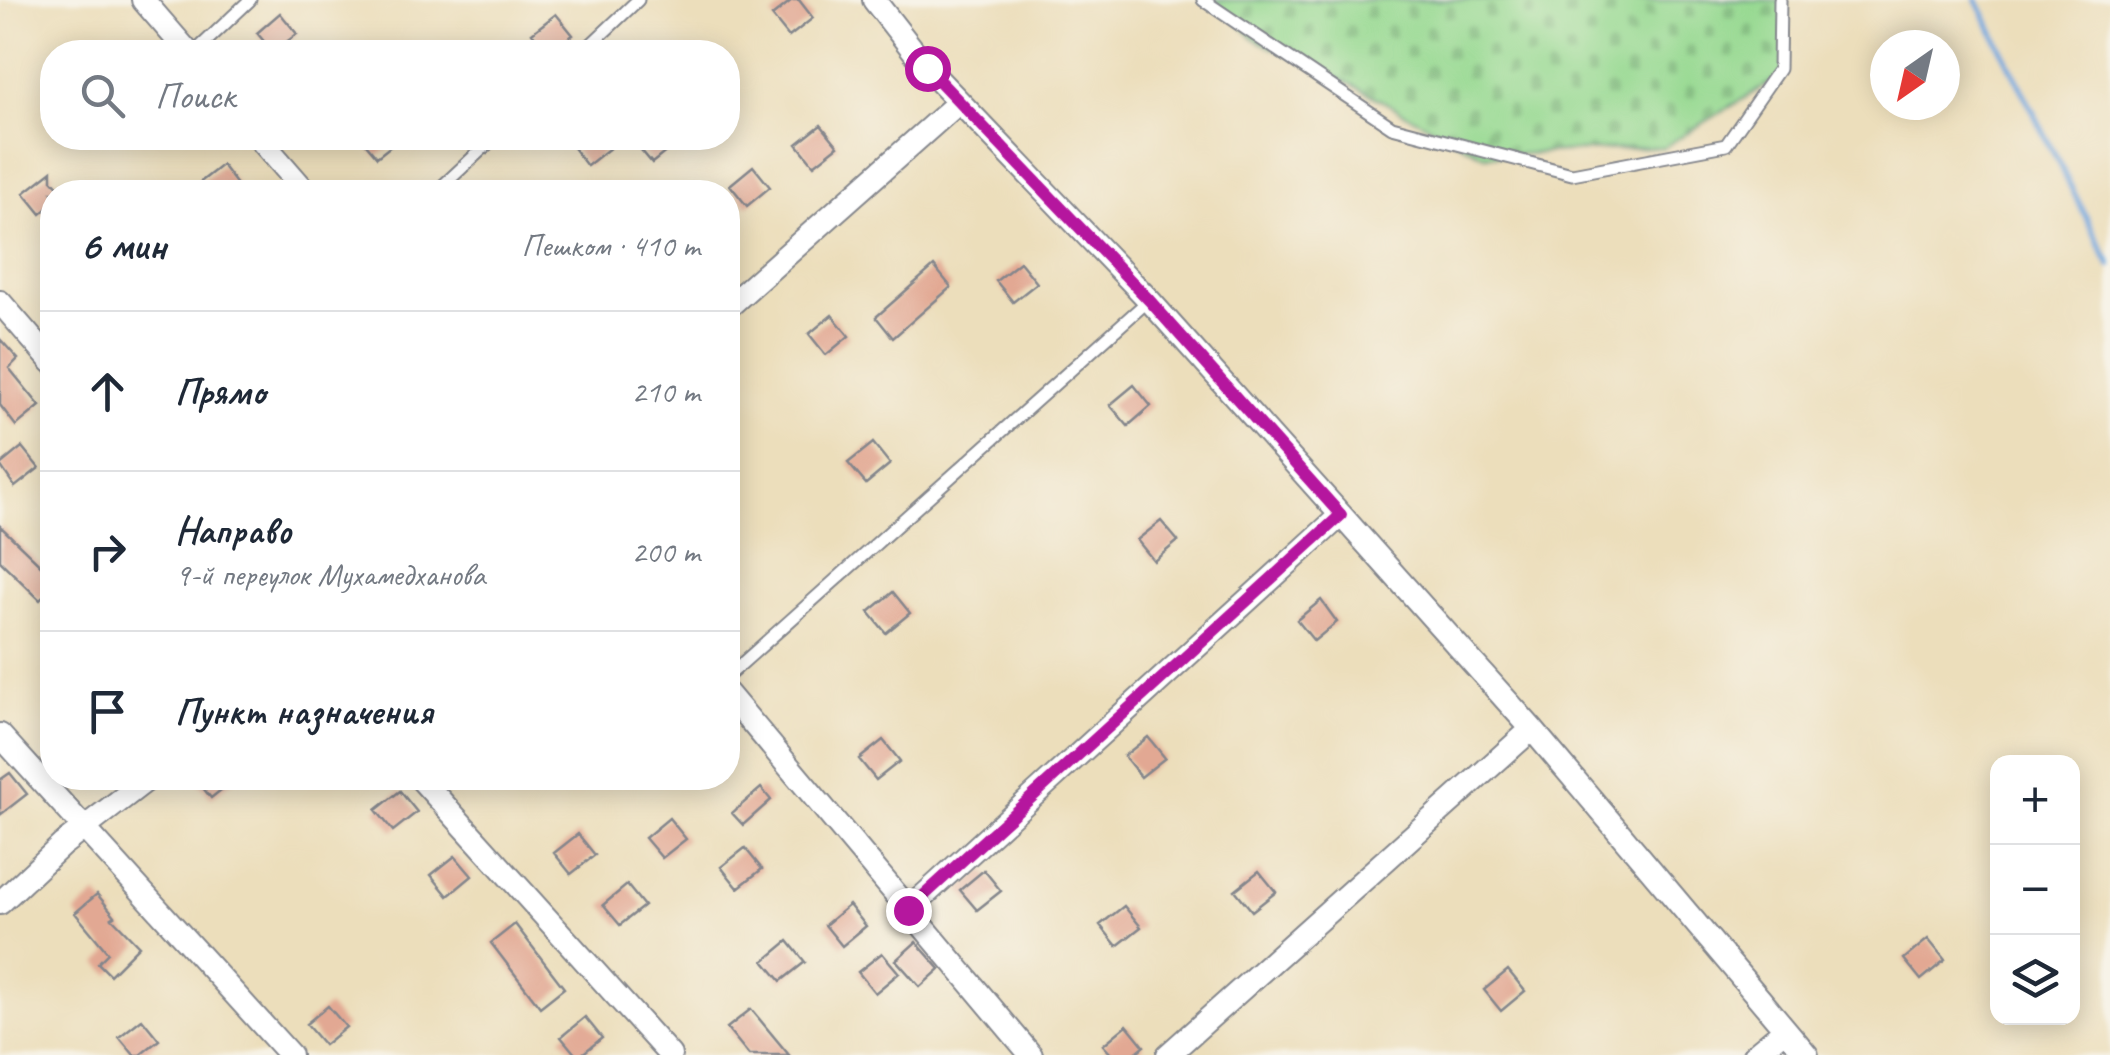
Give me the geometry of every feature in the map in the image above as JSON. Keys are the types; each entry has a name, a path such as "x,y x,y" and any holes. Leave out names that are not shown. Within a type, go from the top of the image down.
{"street":[{"path":"144,0 180,40"},
{"path":"874,0 927,68 1149,300 1532,728 1806,1055"},
{"path":"740,296 959,102"},
{"path":"269,150 296,180"},
{"path":"0,302 40,348"},
{"path":"908,910 1341,515"},
{"path":"740,708 1031,1055"},
{"path":"1168,1055 1532,728"},
{"path":"0,735 40,781"},
{"path":"48,790 290,1055"},
{"path":"0,903 134,790"},
{"path":"431,790 670,1055"},
{"path":"1754,1055 1783,1030"}],"lane":[{"path":"205,40 250,0"},
{"path":"596,40 638,0"},
{"path":"1202,0 1392,127 1572,174 1726,146 1779,69 1780,0"},
{"path":"449,180 481,150"},
{"path":"740,665 1149,300"}],"green space":[{"path":"1211,0 1787,0 1784,74 1664,147 1484,156 1351,84 1256,40"}],"building":[{"path":"792,0 799,0 813,18 789,37 772,16"},
{"path":"280,13 297,34 289,40 263,40 257,33"},
{"path":"556,14 573,35 566,40 538,40 532,33"},
{"path":"821,125 838,146 814,165 797,144"},
{"path":"575,150 607,150 587,166"},
{"path":"641,150 668,150 652,163"},
{"path":"222,165 233,180 203,180"},
{"path":"753,166 770,187 747,206 740,197 740,180 736,180"},
{"path":"40,180 40,213 24,193"},
{"path":"1020,262 1037,283 1013,302 996,281"},
{"path":"934,266 951,287 893,338 876,317"},
{"path":"832,315 849,336 826,355 809,334"},
{"path":"0,339 18,359 9,368 40,406 16,426 0,405"},
{"path":"1134,385 1151,406 1128,426 1110,405"},
{"path":"873,443 890,464 866,484 848,463"},
{"path":"22,447 39,468 15,487 0,465"},
{"path":"1161,521 1178,541 1154,561 1137,540"},
{"path":"0,526 40,564 40,600 0,561"},
{"path":"893,592 910,613 886,633 869,612"},
{"path":"1321,600 1337,622 1314,641 1297,620"},
{"path":"1148,737 1165,758 1141,777 1124,756"},
{"path":"883,740 900,761 876,780 859,759"},
{"path":"10,773 27,794 0,815 0,780"},
{"path":"761,788 771,800 743,825 732,813"},
{"path":"205,790 221,790 211,798"},
{"path":"400,791 417,812 393,831 376,810"},
{"path":"669,818 686,839 662,858 645,838"},
{"path":"578,834 595,855 571,874 554,853"},
{"path":"745,848 762,869 738,888 721,867"},
{"path":"455,856 472,876 448,896 431,875"},
{"path":"984,870 1001,891 977,910 960,890"},
{"path":"1259,871 1276,892 1252,911 1235,890"},
{"path":"627,885 644,906 620,925 603,905"},
{"path":"97,894 115,916 112,918 139,946 110,975 98,963 108,953 75,913"},
{"path":"849,905 866,926 842,946 825,925"},
{"path":"1124,906 1141,927 1117,946 1100,925"},
{"path":"515,924 564,988 540,1007 491,943"},
{"path":"1928,939 1945,960 1921,980 1904,959"},
{"path":"788,941 805,962 781,981 764,961"},
{"path":"916,942 940,969 920,987 896,960"},
{"path":"882,953 899,973 875,993 858,972"},
{"path":"1508,970 1525,991 1501,1011 1484,990"},
{"path":"328,1006 346,1027 324,1045 306,1024"},
{"path":"751,1009 789,1055 749,1055 727,1028"},
{"path":"585,1017 602,1038 576,1055 561,1037"},
{"path":"142,1019 159,1040 140,1055 134,1055 119,1037"},
{"path":"1127,1025 1144,1046 1133,1055 1112,1055 1103,1045"}],"waterway":[{"path":"1977,0 2110,265"}],"route":[{"path":"908,910 1341,515 1149,300 927,68"}]}
